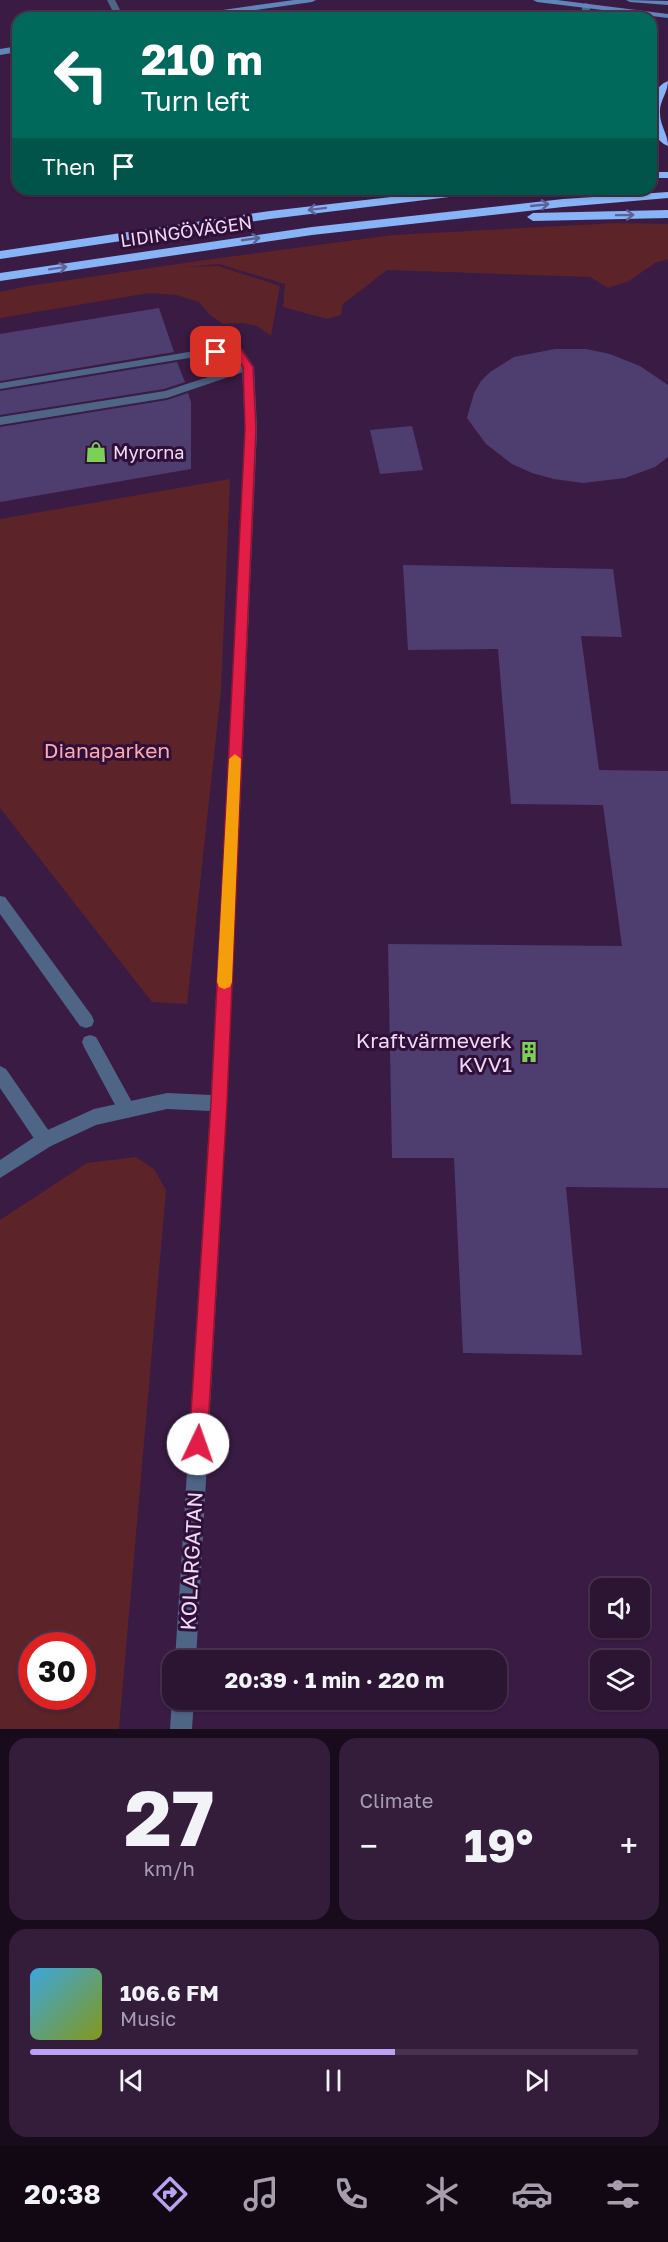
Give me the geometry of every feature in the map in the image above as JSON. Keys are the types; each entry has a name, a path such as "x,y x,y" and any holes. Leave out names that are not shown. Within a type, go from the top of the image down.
{"highway":[{"path":"657,97 668,84"},
{"path":"657,128 668,143"},
{"name":"LIDINGÖVÄGEN","path":"0,255 143,232 437,195"},
{"path":"378,223 563,203 668,195"},
{"path":"378,223 668,214"},
{"name":"LIDINGÖVÄGEN","path":"0,277 194,247 378,223"}],"main road":[{"path":"224,12 312,0"},
{"path":"537,0 638,12"},
{"path":"630,0 668,3"}],"street":[{"path":"586,5 586,12"},
{"path":"0,386 195,354 238,351 248,367 166,394 0,422"},
{"name":"KOLARGATAN","path":"186,1650 219,1103 250,440 248,367"},
{"path":"0,902 86,1021"},
{"path":"90,1042 127,1110"},
{"path":"0,1074 45,1140"},
{"path":"0,1170 45,1140 94,1117 167,1101 219,1103"},
{"path":"181,1729 182,1710"}],"green space":[{"path":"617,223 668,224 668,259 655,263 629,281 608,288 590,277 387,270 343,304 341,315 327,319 283,307 285,284 219,264 184,267 218,266 280,286 271,336 257,326 244,323 223,324 210,315 199,302 176,295 149,293 0,318 0,292 28,286 393,235"},
{"name":"Dianaparken","path":"230,479 221,691 187,1004 152,1002 0,808 0,519"},
{"path":"136,1157 154,1169 166,1190 119,1729 0,1729 0,1220 87,1163"}],"building":[{"path":"159,308 174,352 0,381 0,334"},
{"path":"555,349 586,349 610,354 640,366 668,385 668,457 655,467 625,478 583,483 532,473 512,464 486,444 467,418 474,393 481,381 490,372 514,357"},
{"path":"177,362 185,382 164,389 0,415 0,391"},
{"name":"Myrorna","path":"188,393 191,402 191,469 0,502 0,427 167,400"},
{"path":"412,426 423,470 380,474 370,430"},
{"name":"Kraftvärmeverk KVV1","path":"403,565 613,569 622,637 581,636 599,770 668,771 668,1188 566,1187 582,1355 463,1353 454,1158 392,1158 388,944 622,946 603,805 511,804 498,649 408,650"}],"slow traffic":[{"path":"224,982 235,759"}],"place":[{"name":"Myrorna","path":"96,452"},
{"name":"Kraftvärmeverk KVV1","path":"529,1052"}],"route":[{"path":"198,1444 219,1103 250,429 248,367 238,351 216,352"}]}
